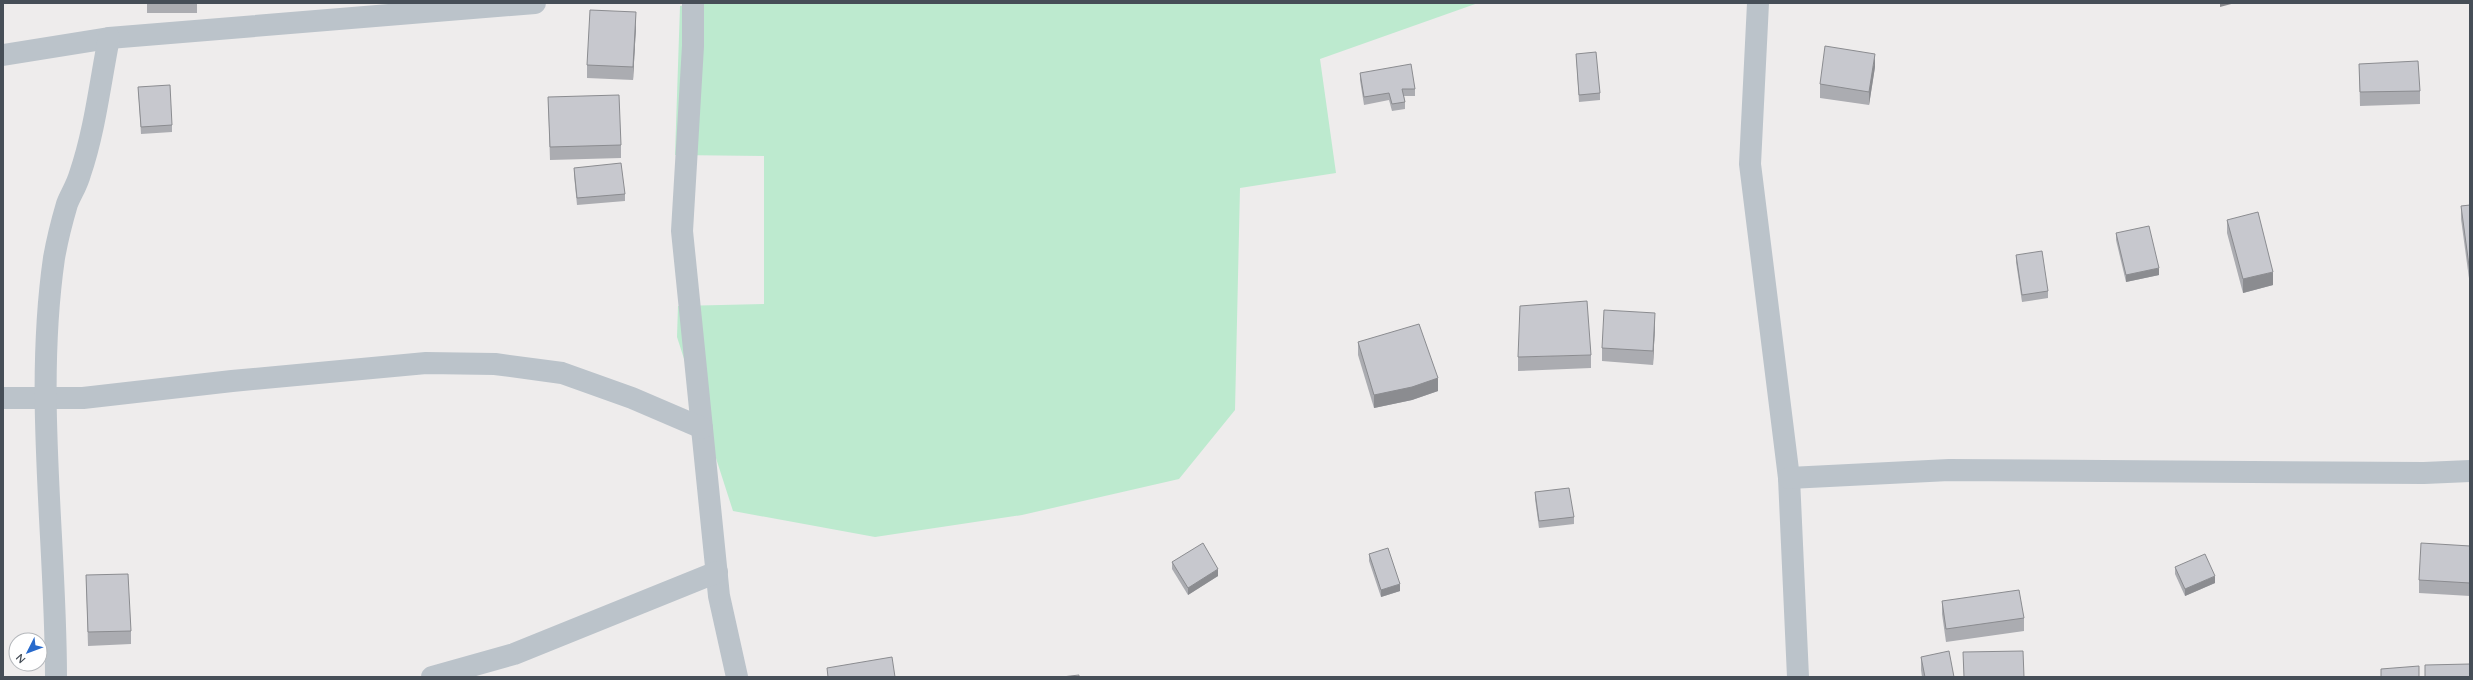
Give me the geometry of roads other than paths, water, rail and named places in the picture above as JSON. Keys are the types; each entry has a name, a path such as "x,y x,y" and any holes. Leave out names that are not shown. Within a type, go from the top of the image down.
{"street":[{"path":"3,55 109,38 535,3"},
{"path":"693,3 693,46 682,231 719,596 737,677"},
{"path":"1758,3 1750,164 1789,478 1798,677"},
{"path":"56,677 56,605 44,398 54,258 68,204 80,175 90,138 109,38"},
{"path":"3,398 83,398 232,381 426,363 495,364 562,373 632,398 702,428"},
{"path":"1789,478 1949,470 2408,473 2470,471"},
{"path":"432,677 514,654 717,572"}]}
